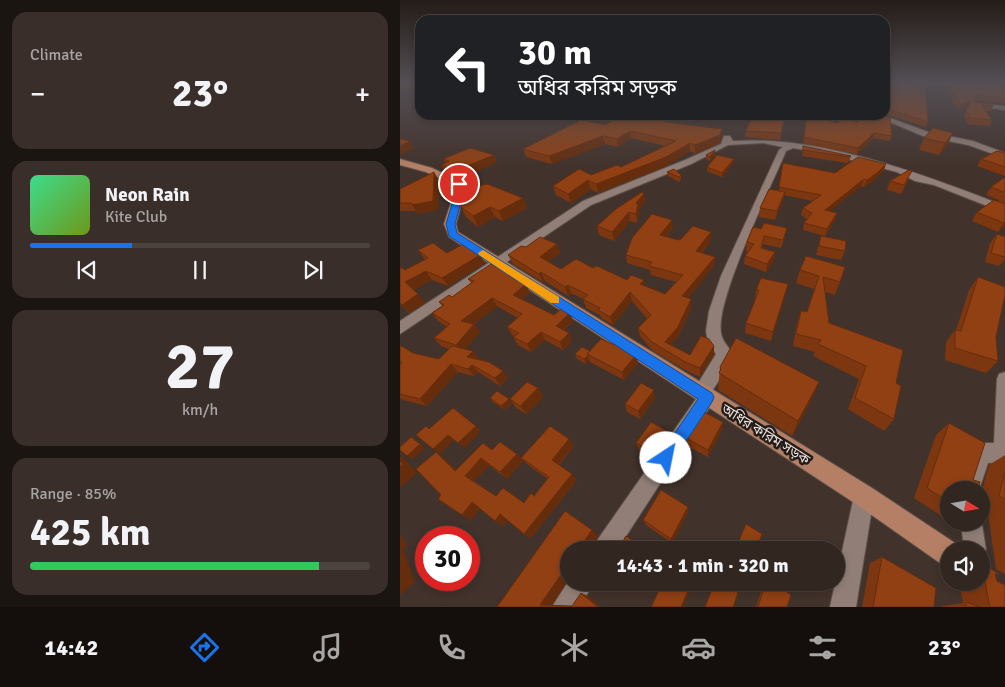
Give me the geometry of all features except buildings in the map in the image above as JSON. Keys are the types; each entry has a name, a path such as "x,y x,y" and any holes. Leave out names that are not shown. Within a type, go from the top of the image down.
{"main road":[{"name":"অধির করিম সড়ক","path":"400,162 429,170 459,184 461,187 450,224 453,234 864,496 940,548"}],"street":[{"path":"889,120 926,134 970,143 1005,156"},
{"path":"400,328 587,203 724,145 727,138 731,143 763,142 824,151 900,170 918,179 937,184 1005,210"},
{"path":"610,541 704,395 716,371 724,353 716,343 713,332 716,311 727,276 783,150 791,146"},
{"path":"972,481 982,453 1003,453 1005,379"},
{"path":"843,607 864,496"},
{"path":"565,607 576,591"}],"slow traffic":[{"path":"483,253 555,300"}],"route":[{"path":"459,184 461,187 450,224 453,234 707,397 666,458"}]}
